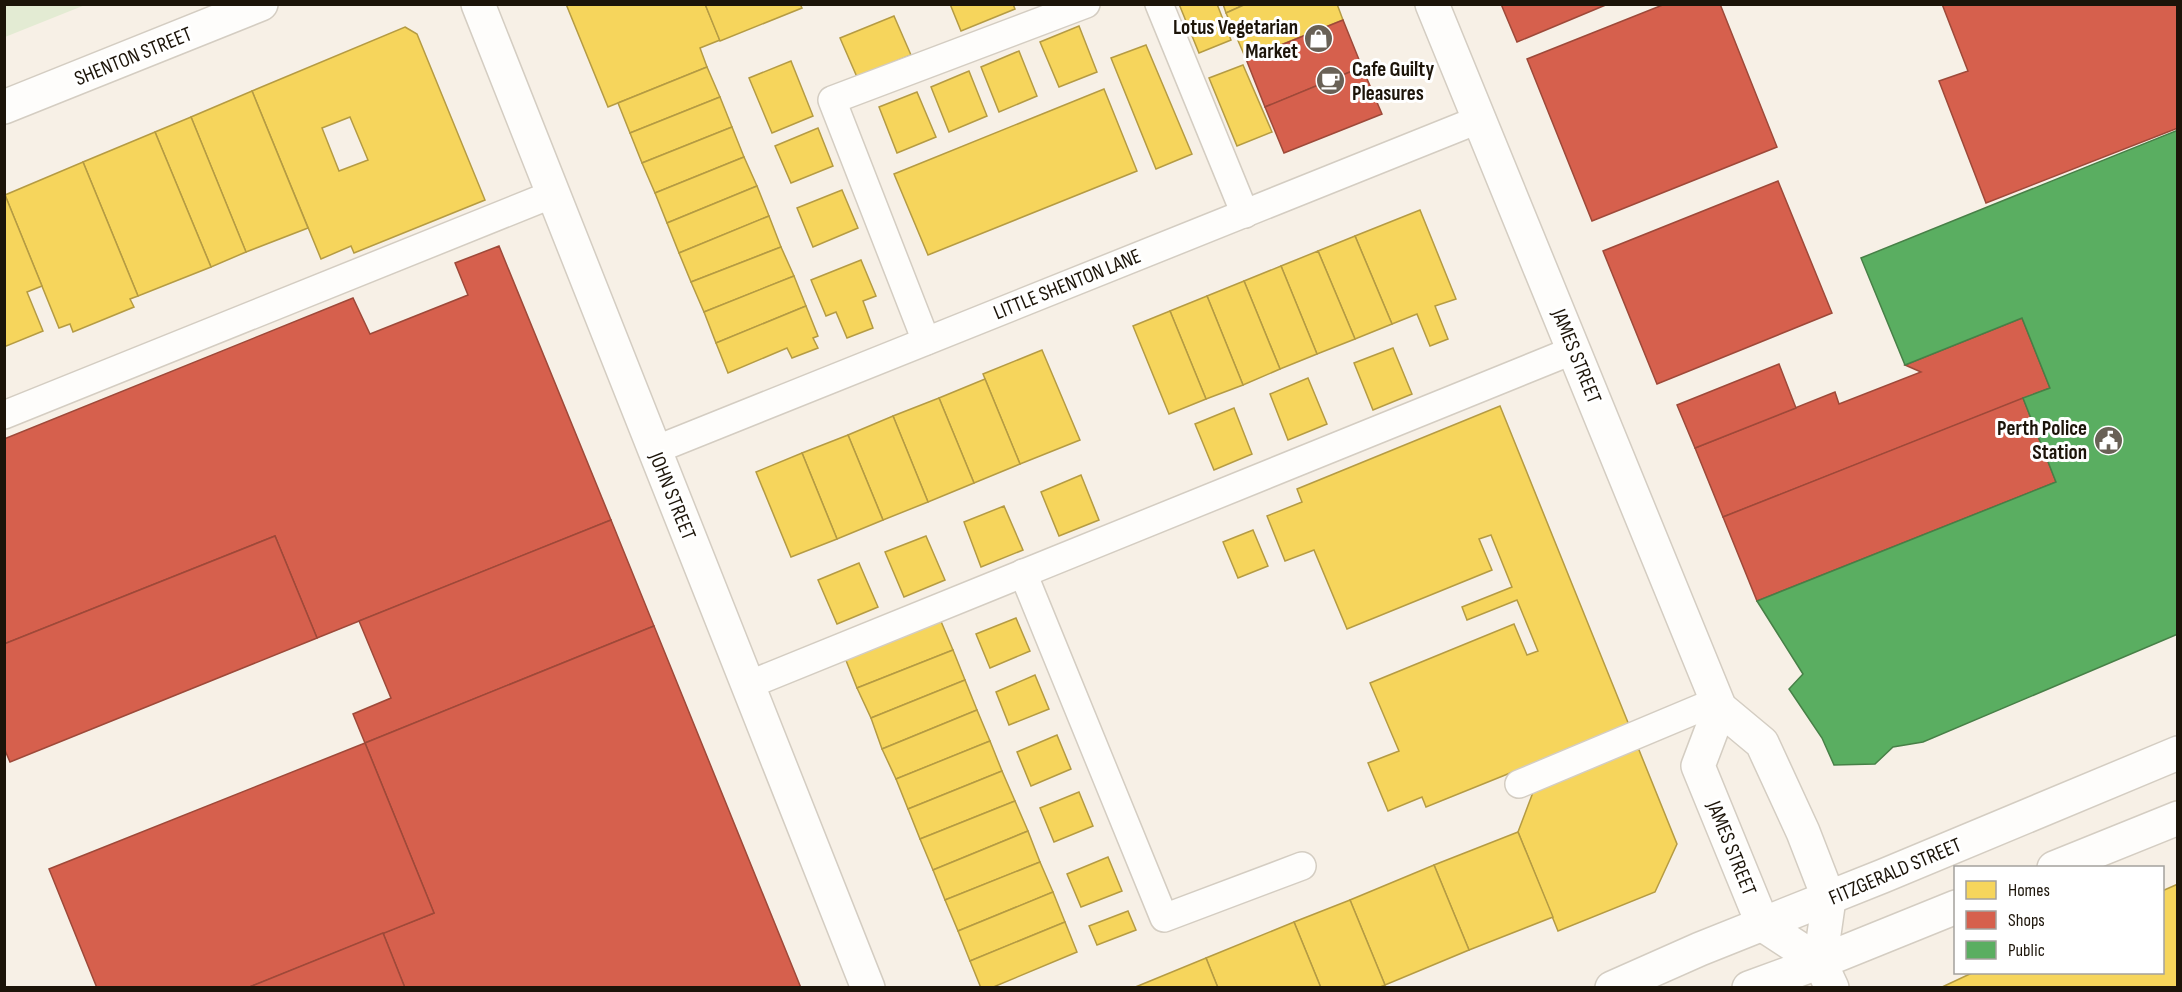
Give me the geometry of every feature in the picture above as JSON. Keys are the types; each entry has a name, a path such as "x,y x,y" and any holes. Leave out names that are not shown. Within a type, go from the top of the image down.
{"street":[{"name":"SHENTON STREET","path":"4,107 261,4"},
{"name":"JOHN STREET","path":"478,4 868,987"},
{"name":"JAMES STREET","path":"1432,4 1719,705 1762,744 1799,823 1829,899 1826,975"},
{"name":"JAMES STREET","path":"1719,705 1698,766 1763,925"},
{"name":"FITZGERALD STREET","path":"1612,987 2178,753"},
{"path":"2057,866 2178,818"},
{"path":"1749,987 1826,975 1954,908"},
{"path":"1763,925 1826,975"}],"lane":[{"path":"926,341 832,100 1086,4"},
{"path":"1159,4 1245,214"},
{"name":"LITTLE SHENTON LANE","path":"655,450 1480,119"},
{"path":"4,415 553,195"},
{"path":"748,685 1574,350"},
{"path":"1023,573 1164,918 1302,866"},
{"path":"1519,784 1719,705"}],"green space":[{"path":"5,4 85,4 85,5 5,37"}],"building: Homes":[{"path":"566,4 705,4 720,40 700,48 707,67 608,107"},
{"path":"705,4 800,4 802,8 720,41"},
{"path":"950,4 1013,4 1015,9 961,31"},
{"path":"1179,4 1217,4 1231,40 1199,53"},
{"path":"1223,4 1246,4 1226,13"},
{"path":"1246,4 1337,4 1343,20 1246,59 1226,13"},
{"path":"894,16 911,55 857,77 840,38"},
{"path":"1079,26 1097,72 1059,87 1040,42"},
{"path":"405,27 417,34 485,200 354,253 351,246 321,259 252,91","holes":["350,117 368,160 339,171 322,128"]},
{"path":"1146,45 1192,154 1156,169 1111,58"},
{"path":"1019,51 1037,96 999,112 981,67"},
{"path":"791,61 813,116 772,133 749,78"},
{"path":"1243,65 1272,132 1237,146 1209,78"},
{"path":"707,67 720,97 630,133 618,103"},
{"path":"969,71 987,116 949,132 931,87"},
{"path":"1104,89 1137,171 928,255 894,174"},
{"path":"252,91 308,228 246,252 191,117"},
{"path":"917,92 936,137 897,153 879,107"},
{"path":"720,97 732,127 642,163 630,133"},
{"path":"191,117 246,252 211,267 155,132"},
{"path":"732,127 744,157 655,193 642,163"},
{"path":"818,128 833,166 791,183 775,146"},
{"path":"155,132 211,267 138,296 83,162"},
{"path":"744,157 757,186 667,223 655,193"},
{"path":"83,162 138,296 130,299 134,307 73,332 70,324 59,328 5,195"},
{"path":"757,186 769,216 679,253 667,223"},
{"path":"842,190 858,228 813,247 797,208"},
{"path":"5,195 42,286 27,292 43,331 4,347"},
{"path":"1420,210 1456,299 1435,306 1448,339 1430,346 1417,314 1392,324 1355,236"},
{"path":"769,216 781,247 691,282 679,253"},
{"path":"1355,236 1392,324 1355,339 1318,251"},
{"path":"781,247 794,276 704,312 691,282"},
{"path":"1318,251 1355,339 1317,354 1281,266"},
{"path":"861,260 876,296 863,301 873,328 847,338 836,312 826,316 811,280"},
{"path":"1281,266 1317,354 1280,369 1244,281"},
{"path":"794,276 806,306 716,343 704,312"},
{"path":"1244,281 1280,369 1243,385 1207,296"},
{"path":"1207,296 1243,385 1206,399 1170,311"},
{"path":"806,306 818,336 813,338 818,348 792,358 787,348 728,373 716,343"},
{"path":"1170,311 1206,399 1169,414 1133,326"},
{"path":"1393,348 1412,394 1373,410 1354,363"},
{"path":"1042,350 1080,440 1020,464 983,374"},
{"path":"1308,378 1327,424 1288,440 1270,394"},
{"path":"985,379 1020,464 974,483 939,398"},
{"path":"939,398 974,483 928,502 893,416"},
{"path":"1500,406 1629,725 1426,807 1422,797 1388,811 1368,763 1399,751 1370,683 1514,624 1527,655 1538,651 1517,600 1467,620 1462,607 1512,587 1491,535 1479,539 1492,570 1347,629 1314,550 1285,561 1267,516 1302,502 1297,489"},
{"path":"1234,408 1252,454 1214,470 1195,424"},
{"path":"893,416 928,502 883,520 848,435"},
{"path":"848,435 883,520 837,539 802,453"},
{"path":"802,453 837,539 791,557 756,472"},
{"path":"1081,475 1099,520 1059,536 1041,492"},
{"path":"1004,506 1023,550 981,567 964,522"},
{"path":"1253,530 1268,566 1238,578 1223,542"},
{"path":"926,536 945,580 904,597 885,552"},
{"path":"859,563 878,607 837,624 818,580"},
{"path":"1016,618 1030,651 990,668 976,634"},
{"path":"940,619 953,650 857,688 845,658"},
{"path":"953,650 965,680 871,718 857,688"},
{"path":"1035,675 1049,709 1009,725 996,692"},
{"path":"965,680 977,710 882,749 871,718"},
{"path":"977,710 990,741 896,779 882,749"},
{"path":"1057,735 1071,769 1031,786 1017,752"},
{"path":"990,741 1002,771 908,809 896,779"},
{"path":"1637,745 1677,844 1655,892 1558,931 1518,832 1535,787"},
{"path":"1002,771 1015,801 920,839 908,809"},
{"path":"1079,792 1093,826 1054,842 1040,808"},
{"path":"1015,801 1028,831 933,870 920,839"},
{"path":"1028,831 1040,862 945,900 933,870"},
{"path":"1518,832 1553,917 1469,950 1434,865"},
{"path":"1108,857 1122,891 1081,907 1067,874"},
{"path":"1040,862 1053,892 958,931 945,900"},
{"path":"1434,865 1469,950 1385,985 1350,900"},
{"path":"2178,884 2178,988 1940,988 1970,974 2164,974 2164,890"},
{"path":"1053,892 1065,922 970,961 958,931"},
{"path":"1350,900 1385,985 1378,988 1321,988 1294,922"},
{"path":"1128,911 1136,930 1097,945 1089,926"},
{"path":"1065,922 1077,952 991,988 981,988 970,961"},
{"path":"1294,922 1321,988 1218,988 1206,958"},
{"path":"1206,958 1218,988 1133,988"}],"building: Shops":[{"path":"1501,4 1608,4 1517,42"},
{"path":"1665,4 1720,4 1777,147 1592,221 1527,59"},
{"path":"1942,4 2178,4 2178,128 1986,203 1939,81 1968,71"},
{"path":"1343,20 1362,67 1265,107 1246,59"},
{"path":"1362,67 1382,114 1284,153 1265,107"},
{"path":"1778,181 1832,313 1657,384 1603,251"},
{"path":"499,246 611,520 317,638 275,536 4,644 4,439 353,298 370,334 468,295 455,263"},
{"path":"2022,318 2050,388 1723,517 1695,448 1835,392 1839,404 1921,372 1905,365"},
{"path":"1779,364 1796,408 1695,448 1677,405"},
{"path":"2023,398 2056,482 1757,601 1723,517"},
{"path":"611,520 654,626 365,743 353,714 391,698 359,621"},
{"path":"275,536 317,638 10,762 4,748 4,644"},
{"path":"654,626 801,988 405,988 383,933 434,913 365,743"},
{"path":"365,743 434,913 247,988 97,988 49,869"},
{"path":"383,933 405,988 247,988"}],"building: Public":[{"name":"Perth Police Station","path":"2178,130 2178,634 1923,742 1893,747 1875,764 1834,765 1822,738 1789,689 1803,674 1757,601 2056,482 2023,398 2050,388 2022,318 1905,365 1861,258"}],"place":[{"name":"Lotus Vegetarian Market","path":"1319,39"},
{"name":"Cafe Guilty Pleasures","path":"1331,81"},
{"name":"Perth Police Station","path":"2108,440"}]}
